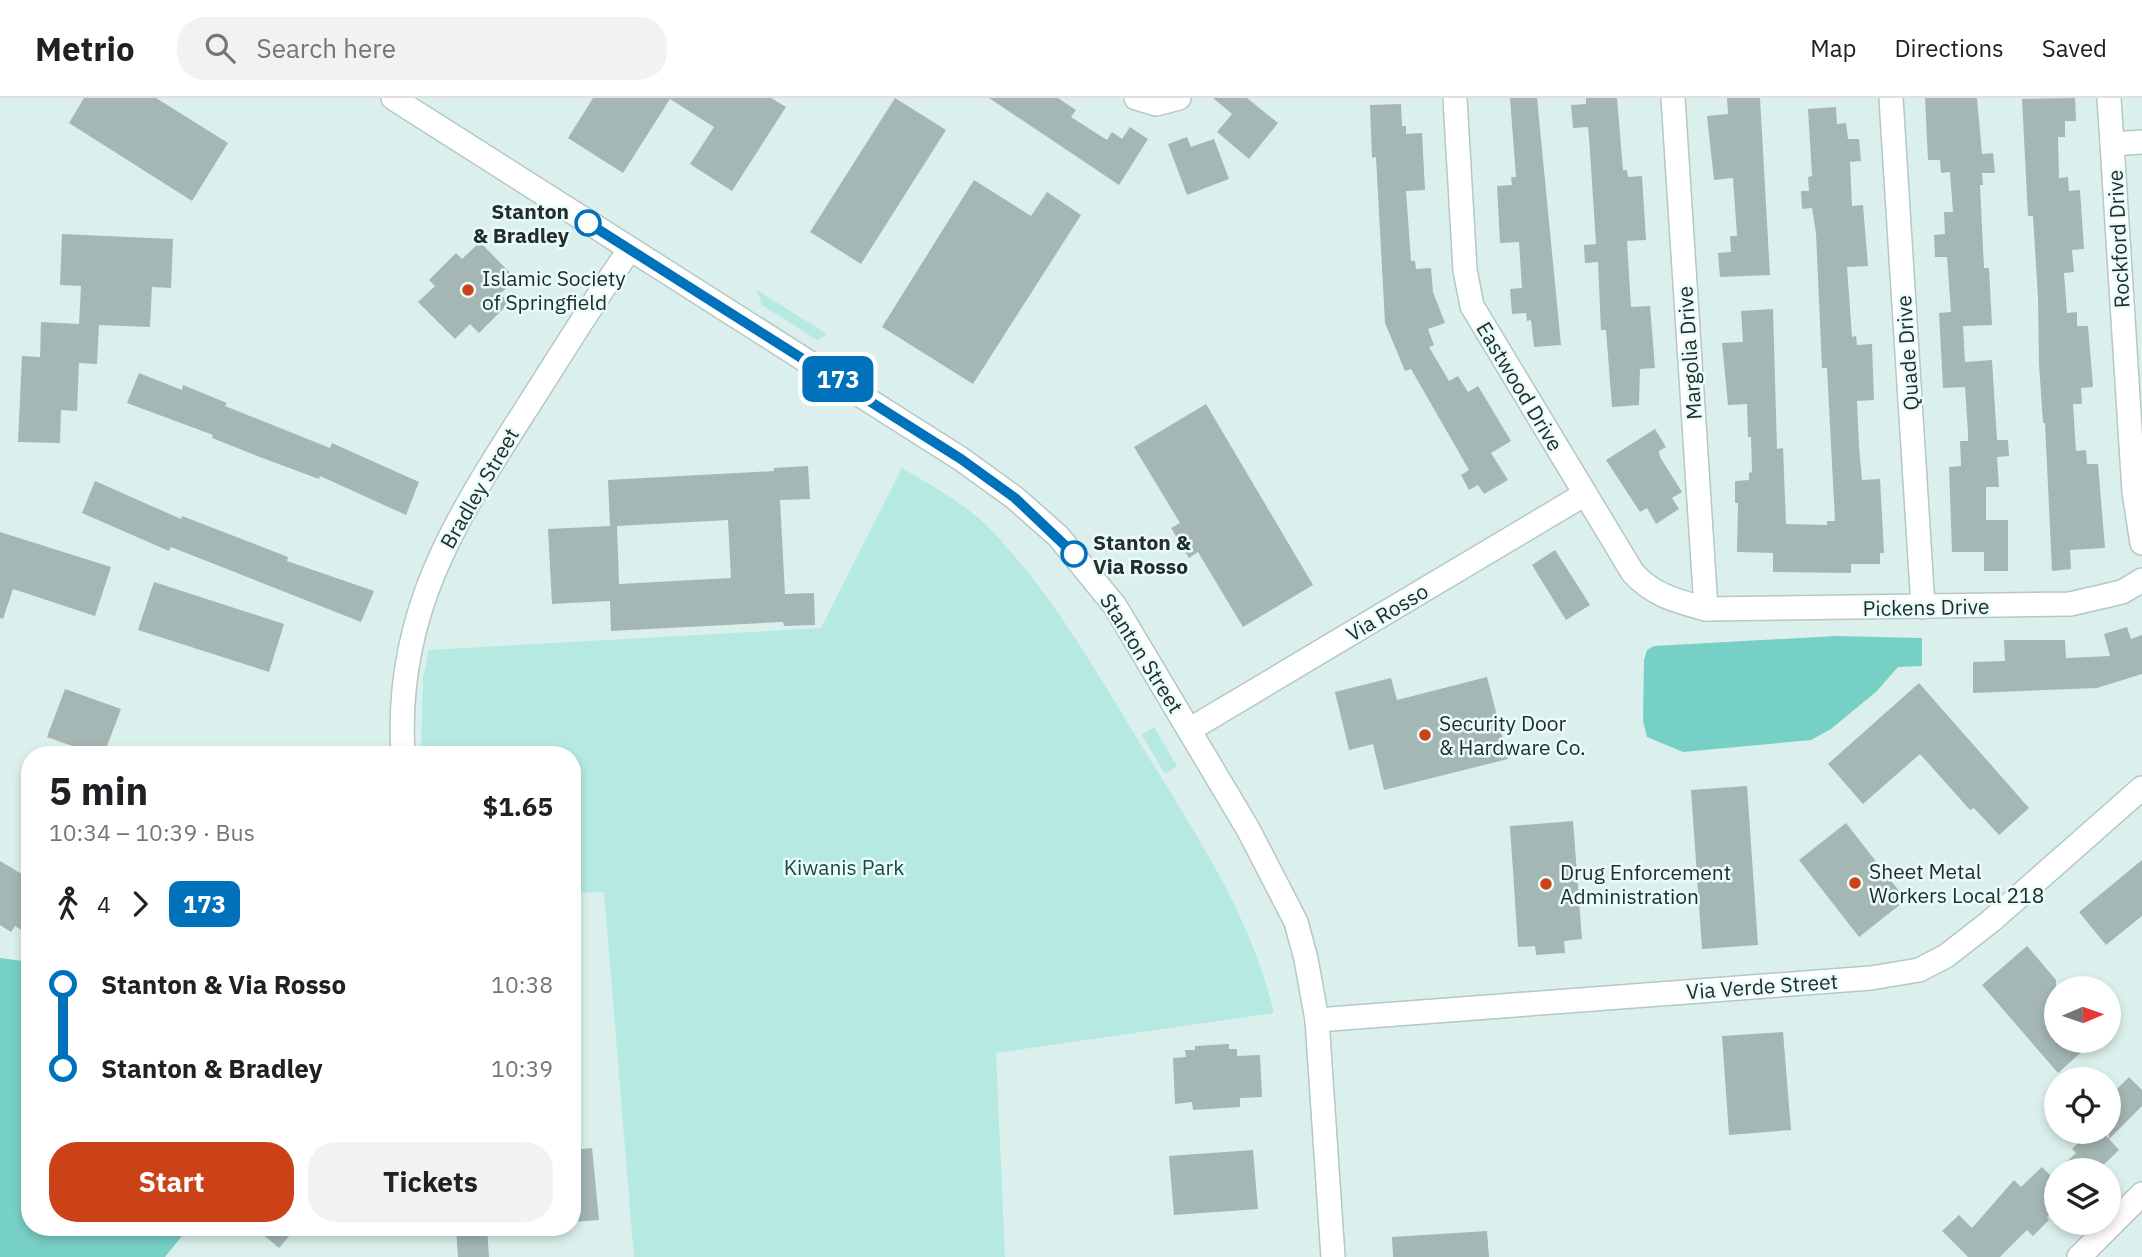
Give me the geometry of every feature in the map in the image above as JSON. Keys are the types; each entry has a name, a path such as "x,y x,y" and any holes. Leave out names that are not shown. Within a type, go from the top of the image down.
{"street":[{"name":"Stanton Street","path":"393,98 939,445 1015,498 1058,536 1101,588 1272,871 1296,922 1317,1020 1333,1257"},
{"path":"1136,98 1156,104 1179,98"},
{"name":"Eastwood Drive","path":"1455,98 1465,270 1472,306 1585,494 1643,583 1665,598 1706,609"},
{"name":"Margolia Drive","path":"1673,98 1706,609"},
{"name":"Quade Drive","path":"1891,98 1923,607"},
{"name":"Rockford Drive","path":"2109,98 2134,492 2142,543"},
{"path":"2112,145 2142,142"},
{"name":"Bradley Street","path":"403,746 405,674 419,609 449,535 629,249"},
{"name":"Via Rosso","path":"1189,730 1585,494"},
{"name":"Pickens Drive","path":"1706,609 2070,604 2122,592 2142,580"},
{"name":"Via Verde Street","path":"1317,1020 1871,978 1919,970 1946,956 1981,930 2142,788"},
{"path":"2079,1257 2142,1194"}],"green space":[{"path":"757,290 827,334 817,340 762,305"},
{"name":"Kiwanis Park","path":"902,468 976,516 1009,549 1051,603 1182,811 1236,908 1264,977 1274,1013 996,1053 1005,1257 634,1257 604,892 581,893 581,746 421,746 423,678 429,650 821,628"},
{"path":"1154,727 1177,766 1165,774 1142,735"}],"shaded area":[{"path":"1837,636 1922,638 1922,666 1898,667 1877,691 1831,729 1811,740 1683,752 1647,737 1643,721 1644,660 1647,650 1654,646"},
{"path":"0,958 21,961 21,1236 182,1236 165,1257 0,1257"}],"building":[{"path":"84,98 156,98 228,143 192,201 69,123"},
{"path":"593,98 771,98 786,107 732,191 690,164 714,127 670,99 623,173 568,138"},
{"path":"895,98 946,130 861,264 810,232"},
{"path":"989,98 1058,98 1076,110 1071,117 1107,140 1112,132 1122,139 1130,127 1148,139 1119,185"},
{"path":"1213,98 1247,98 1278,123 1249,159 1217,132 1232,114"},
{"path":"1510,98 1537,98 1561,345 1534,347 1531,320 1527,321 1526,313 1512,314 1510,289 1522,288 1519,242 1500,243 1497,186 1512,185 1511,177 1516,177"},
{"path":"1586,98 1617,98 1623,170 1627,170 1628,177 1642,176 1646,240 1627,241 1631,307 1650,306 1655,368 1640,369 1639,405 1612,407 1606,330 1601,330 1598,262 1585,263 1584,245 1596,244 1589,137 1588,127 1573,128 1571,105 1586,104"},
{"path":"1727,98 1760,98 1770,275 1720,277 1718,253 1731,252 1730,236 1737,236 1733,178 1714,180 1707,116 1728,114"},
{"path":"1925,98 1977,98 1982,154 1993,153 1995,173 1982,173 1983,185 1980,185 1984,268 1989,268 1992,325 1963,326 1965,362 1992,360 1997,440 2008,440 2009,456 1997,457 1999,487 1986,487 1986,520 2008,520 2008,571 1984,571 1984,552 1952,552 1949,467 1961,466 1960,441 1968,441 1968,432 1965,387 1943,388 1939,313 1951,312 1947,257 1935,257 1934,235 1945,234 1944,212 1953,212 1950,172 1941,173 1940,160 1928,160"},
{"path":"2075,98 2076,121 2065,121 2065,137 2058,137 2059,178 2068,177 2069,191 2080,190 2084,249 2072,250 2074,272 2064,273 2067,313 2077,312 2077,326 2088,326 2093,387 2081,388 2082,404 2073,404 2076,451 2086,450 2087,464 2098,464 2105,548 2070,550 2071,569 2052,571 2033,216 2028,216 2022,99"},
{"path":"1401,104 1402,126 1406,126 1406,134 1422,133 1425,190 1406,191 1411,261 1415,261 1416,269 1431,268 1433,292 1445,323 1428,329 1434,345 1429,347 1449,381 1458,376 1468,392 1478,386 1511,441 1491,453 1508,480 1484,494 1478,485 1469,490 1461,475 1469,470 1411,369 1405,371 1385,323 1376,157 1372,158 1370,105"},
{"path":"1836,107 1837,124 1846,123 1848,139 1859,139 1861,161 1850,162 1852,206 1863,205 1868,266 1847,267 1852,337 1856,336 1857,345 1872,344 1874,400 1857,401 1859,446 1862,480 1880,479 1884,553 1880,553 1880,564 1851,564 1851,573 1773,572 1773,553 1737,552 1738,503 1735,503 1735,481 1749,480 1749,473 1752,472 1751,437 1748,437 1747,404 1728,405 1722,343 1743,342 1741,311 1773,309 1777,449 1783,448 1786,524 1827,525 1827,521 1835,521 1827,368 1822,368 1816,233 1812,208 1802,209 1801,191 1809,191 1808,177 1812,176 1808,109"},
{"path":"1187,137 1191,147 1214,139 1229,179 1187,195 1168,144"},
{"path":"974,180 1031,216 1047,192 1081,215 973,384 882,327"},
{"path":"62,234 173,239 171,288 152,287 150,327 99,325 97,364 79,363 77,411 61,410 60,443 18,442 22,356 40,357 41,322 79,324 81,286 60,285"},
{"path":"480,242 516,279 500,294 509,303 479,333 470,324 455,339 418,302 435,286 429,280 456,253 462,259"},
{"path":"139,373 182,390 183,385 227,403 225,406 330,448 332,443 419,482 406,515 320,476 319,479 257,456 212,438 213,435 127,403"},
{"path":"1206,404 1313,585 1243,627 1198,552 1189,558 1171,528 1180,523 1134,447"},
{"path":"1655,429 1666,447 1659,451 1660,457 1682,492 1672,498 1679,509 1656,524 1647,508 1640,512 1606,460"},
{"path":"808,466 810,499 780,500 785,594 814,593 815,625 784,626 783,622 611,631 610,601 552,604 548,529 610,526 608,480 774,471 774,468","holes":["728,520 731,578 619,584 617,526"]},
{"path":"95,481 181,519 182,516 288,557 287,561 374,591 361,622 171,547 169,551 82,513"},
{"path":"0,532 111,567 95,616 13,589 3,619 0,618"},
{"path":"1555,550 1590,605 1566,620 1532,565"},
{"path":"154,582 284,624 269,672 138,630"},
{"path":"2127,627 2131,639 2142,635 2142,674 2097,688 1973,693 1973,662 2005,661 2004,640 2065,640 2066,658 2110,656 2104,634"},
{"path":"1487,677 1508,759 1384,790 1373,744 1349,750 1335,692 1391,678 1397,700"},
{"path":"1919,683 2029,808 1999,835 1974,808 1970,810 1920,754 1863,804 1828,764"},
{"path":"65,689 121,709 107,746 72,746 47,737"},
{"path":"1747,786 1758,945 1702,949 1691,790"},
{"path":"1573,821 1582,939 1564,941 1565,953 1536,955 1535,946 1518,947 1510,826"},
{"path":"1846,823 1906,900 1859,937 1799,860"},
{"path":"2142,860 2142,916 2106,945 2079,912"},
{"path":"0,861 21,874 21,930 15,926 11,932 0,925"},
{"path":"2027,946 2053,976 2044,976 2044,1054 2079,1054 2065,1067 2053,1067 1982,985"},
{"path":"1783,1032 1791,1130 1729,1135 1722,1036"},
{"path":"1229,1044 1229,1049 1237,1049 1237,1056 1260,1055 1262,1097 1240,1098 1240,1107 1193,1110 1192,1102 1175,1104 1173,1058 1186,1057 1185,1050 1195,1050 1195,1046"},
{"path":"2129,1077 2142,1090 2142,1106 2121,1127 2121,1085"},
{"path":"2077,1144 2113,1144 2119,1150 2111,1158 2071,1158 2076,1153 2072,1149"},
{"path":"592,1148 599,1220 581,1221 581,1149"},
{"path":"1253,1150 1258,1209 1174,1215 1169,1156"},
{"path":"2042,1167 2044,1169 2044,1225 2033,1236 2027,1230 2000,1257 1968,1257 1942,1231 1959,1215 1972,1228 2014,1180 2021,1187"},
{"path":"1487,1231 1489,1257 1393,1257 1392,1237"},
{"path":"265,1236 289,1236 279,1248"},
{"path":"457,1236 488,1236 489,1257 458,1257"}],"bus line":[{"name":"173","path":"588,223 961,459 1015,498 1074,554"}],"place":[{"name":"Stanton & Bradley","path":"588,223"},
{"name":"Islamic Society of Springfield","path":"468,290"},
{"name":"Stanton & Via Rosso","path":"1074,554"},
{"name":"Security Door & Hardware Co.","path":"1425,735"},
{"name":"Sheet Metal Workers Local 218","path":"1855,883"},
{"name":"Drug Enforcement Administration","path":"1546,884"}]}
